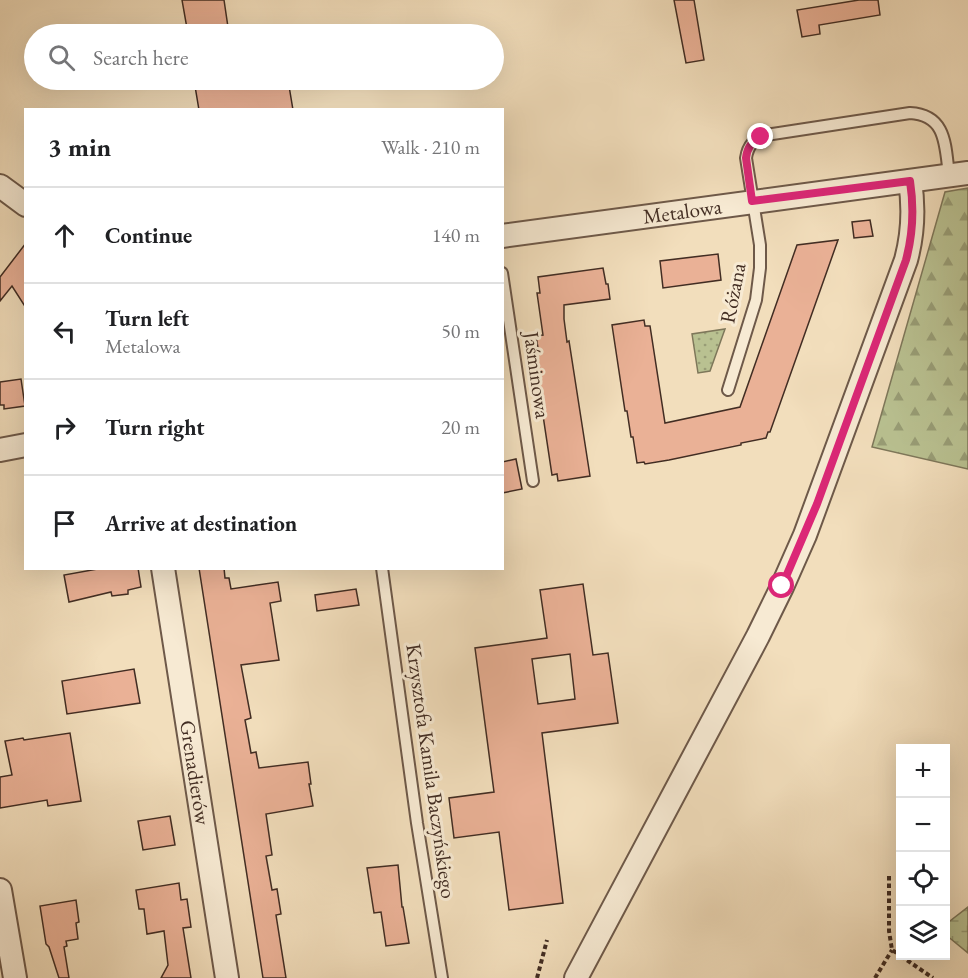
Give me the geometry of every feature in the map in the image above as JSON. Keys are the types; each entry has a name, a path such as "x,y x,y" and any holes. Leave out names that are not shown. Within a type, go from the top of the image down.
{"street":[{"name":"Metalowa","path":"504,236 958,174"},
{"path":"576,978 758,636 805,535 910,247 913,210 910,181"},
{"path":"0,186 24,204"},
{"path":"0,450 24,445"},
{"name":"Grenadierów","path":"163,570 227,978"},
{"path":"0,890 15,978"}],"lane":[{"name":"Różana","path":"728,390 756,300 759,277 760,244 746,158 749,147 756,139 766,135 910,113 927,116 933,120 942,132 945,145 958,174"},
{"name":"Jaśminowa","path":"504,286 533,481"},
{"name":"Krzysztofa Kamila Baczyńskiego","path":"382,570 417,823 442,978"}],"path":[{"path":"875,978 892,950 889,931 889,876"},
{"path":"537,978 547,940"},
{"path":"892,950 896,952"},
{"path":"908,960 933,978"}],"green space":[{"path":"968,188 968,469 872,447 945,192"},
{"path":"725,329 710,371 698,373 692,334"},
{"path":"968,907 968,953 950,938 950,921"}],"building":[{"path":"182,0 224,0 228,24 186,24"},
{"path":"674,0 694,0 704,60 686,63"},
{"path":"859,0 878,0 880,15 819,25 820,34 802,37 797,10"},
{"path":"196,90 290,90 293,108 199,108"},
{"path":"870,220 873,236 854,238 852,222"},
{"path":"838,240 766,438 669,460 637,463 627,411 625,411 612,325 644,320 645,326 650,326 665,423 740,407 797,245"},
{"path":"24,246 24,305 12,286 0,301 0,277"},
{"path":"718,254 721,280 663,288 660,261"},
{"path":"603,268 610,299 564,305 567,342 569,341 590,476 558,481 557,474 552,475 533,349 538,348 536,336 543,335 537,293 540,293 538,277"},
{"path":"21,379 24,406 4,409 4,405 0,405 0,382"},
{"path":"516,459 522,489 504,493 504,462"},
{"path":"92,570 138,570 141,587 128,590 128,594 112,596 111,592 69,602 64,575"},
{"path":"199,570 224,570 225,578 229,578 231,589 278,582 281,601 270,603 279,660 241,665 251,718 245,720 251,753 256,752 259,768 308,762 313,806 266,814 272,855 266,856 272,890 277,889 281,914 276,915 286,978 263,978"},
{"path":"583,584 593,655 608,653 618,723 542,733 563,903 509,910 499,832 454,838 449,798 494,792 475,648 547,638 540,590","holes":["570,654 575,699 538,704 532,659"]},
{"path":"356,589 359,605 317,611 315,595"},
{"path":"134,669 140,703 67,714 62,681"},
{"path":"70,733 81,801 48,806 47,800 0,808 0,777 12,775 5,741"},
{"path":"170,816 175,845 143,850 138,821"},
{"path":"398,865 402,907 409,943 386,946 381,912 374,913 367,868"},
{"path":"179,883 181,900 187,899 191,927 183,928 191,978 161,978 168,965 164,931 147,934 144,909 139,909 136,890"},
{"path":"76,900 79,922 76,923 78,939 66,941 67,946 64,947 69,978 59,978 46,944 40,906"}],"route":[{"path":"761,137 752,142 746,158 752,201 910,181 913,210 910,247 906,260 817,504 782,586"}]}
